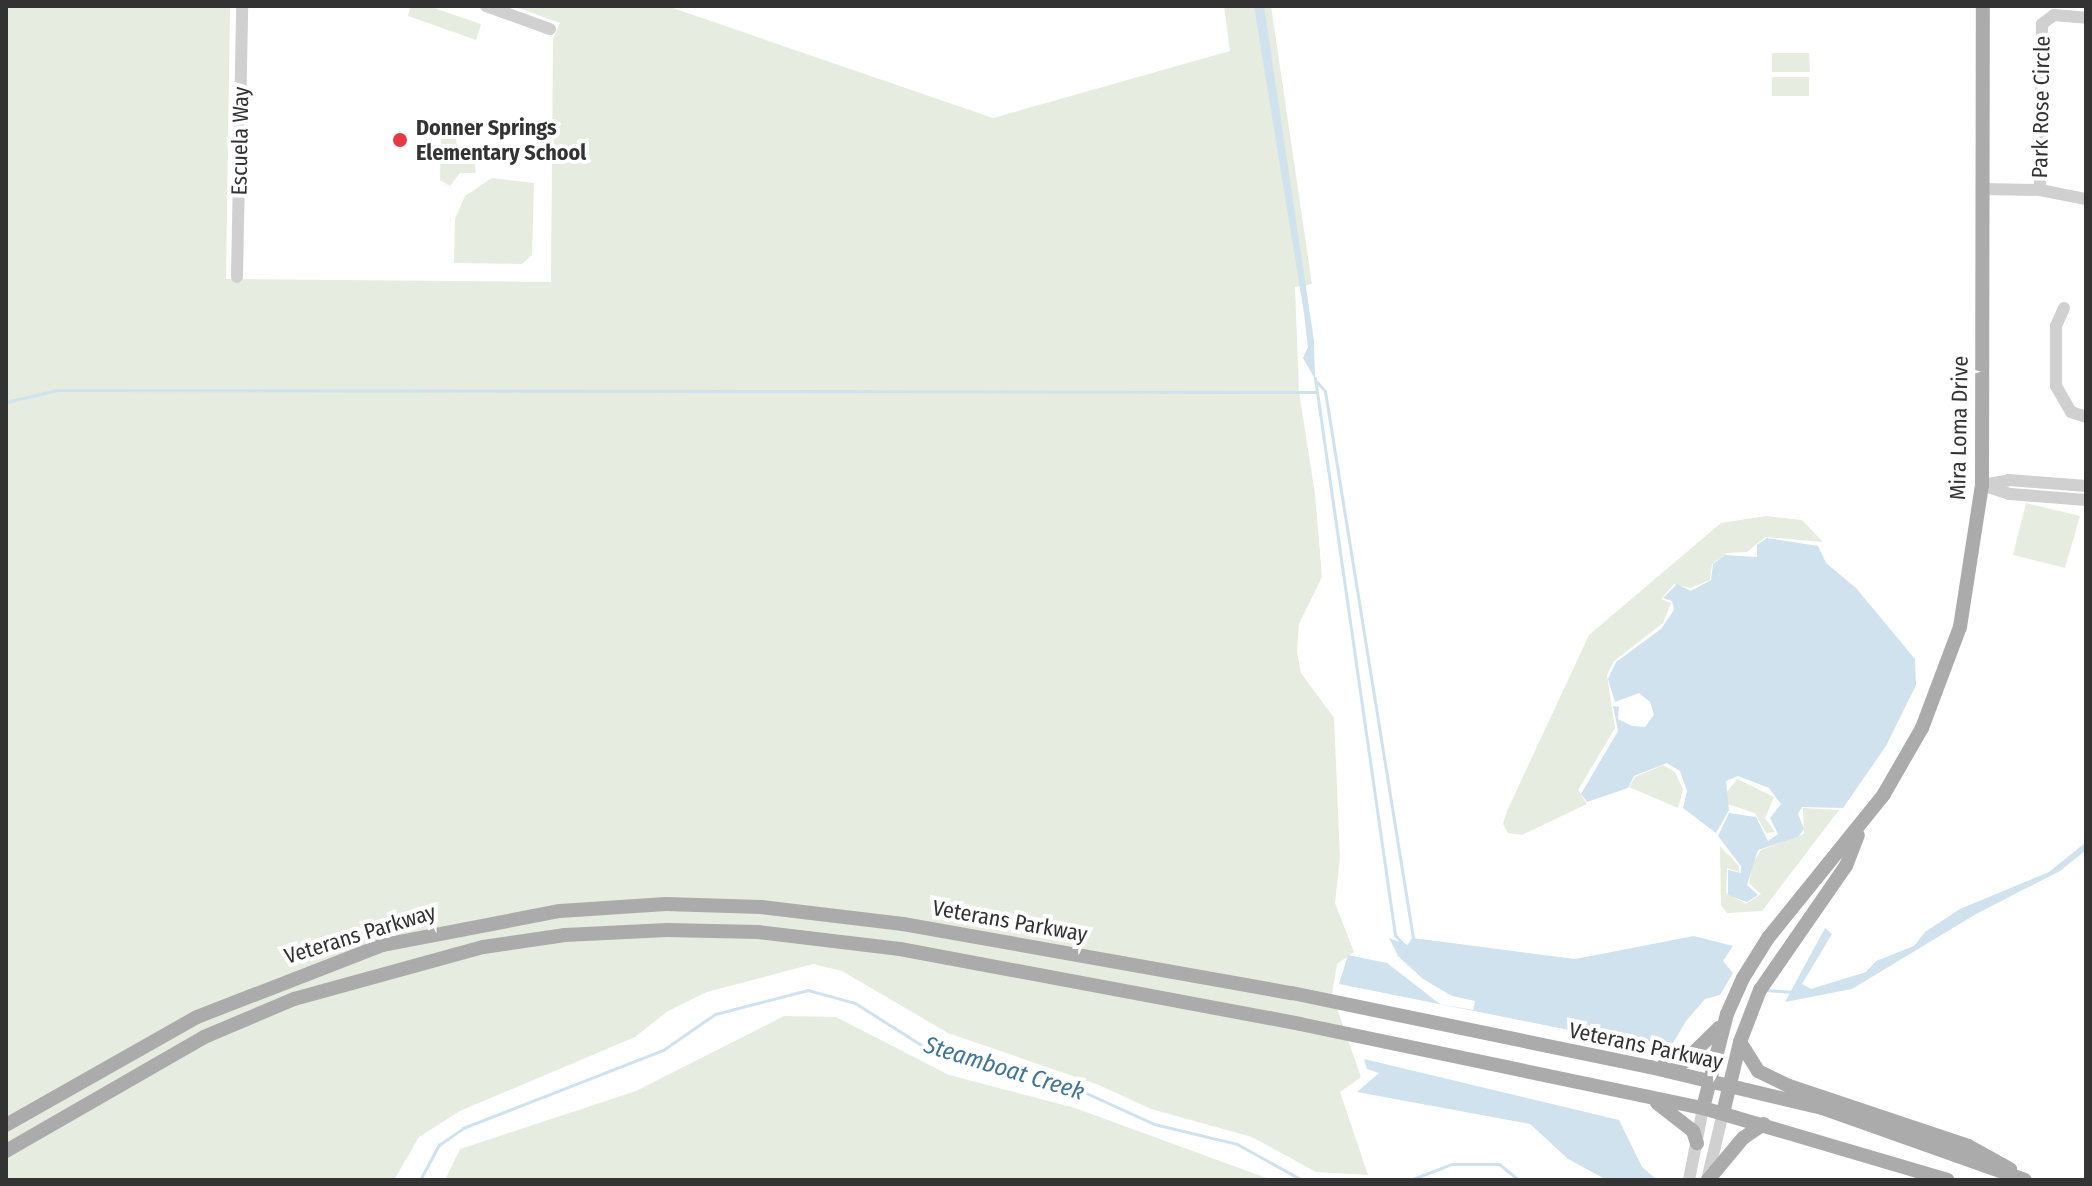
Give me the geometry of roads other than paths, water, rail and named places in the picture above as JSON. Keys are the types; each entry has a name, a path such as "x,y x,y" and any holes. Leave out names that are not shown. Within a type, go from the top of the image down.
{"main road":[{"name":"Mira Loma Drive","path":"1703,1108 1735,993 1773,931 1863,824 1904,762 1949,661 1969,589 1982,485 1983,6"},
{"name":"Mira Loma Drive","path":"1723,1113 1740,1042 1754,1003 1771,972 1846,866 1863,824"},
{"name":"Veterans Parkway","path":"6,1125 197,1017 287,978 383,945 479,923 560,911 666,904 761,907 903,924 1292,993 1650,1067 1822,1108 2022,1179"},
{"name":"Veterans Parkway","path":"6,1151 204,1037 294,999 483,947 565,935 758,932 900,949 1300,1024 1703,1108 1948,1180"},
{"path":"1650,1067 1684,1062 1715,1036 1727,1014"},
{"path":"1740,1042 1758,1071 1789,1086 1968,1146 1997,1158 2022,1179"},
{"path":"1646,1097 1693,1131 1697,1143"},
{"path":"1708,1180 1743,1138 1764,1124"}],"street":[{"name":"Escuela Way","path":"237,277 242,6"},
{"path":"486,6 550,29"},
{"name":"Park Rose Circle","path":"2040,190 2042,24 2054,15 2086,18"},
{"path":"1983,189 2040,190 2086,199"},
{"path":"2064,308 2056,326 2055,376 2063,405 2086,417"},
{"path":"1982,485 2009,480 2086,486"},
{"path":"1982,485 2010,494 2086,500"},
{"name":"Mira Loma Drive","path":"1689,1180 1703,1108"},
{"name":"Mira Loma Drive","path":"1708,1180 1723,1113"}],"water":[{"path":"1254,6 1264,6 1314,341 1315,379 1303,358 1308,347 1304,313"},
{"path":"1767,538 1818,546 1826,563 1856,588 1915,659 1916,685 1886,746 1843,808 1802,807 1798,814 1804,829 1798,837 1758,850 1747,885 1758,895 1747,902 1728,895 1728,870 1741,873 1741,866 1718,836 1729,813 1756,817 1768,841 1778,834 1770,818 1781,804 1769,788 1738,776 1726,781 1729,810 1716,833 1683,808 1687,791 1680,771 1667,763 1634,776 1628,788 1587,802 1581,794 1618,731 1613,706 1619,707 1618,719 1632,726 1645,727 1654,715 1650,702 1639,693 1615,702 1608,679 1616,662 1661,629 1674,610 1672,601 1663,598 1677,584 1691,591 1711,580 1713,564 1725,555 1757,557 1757,545"},
{"path":"2086,842 2086,850 2060,871 1976,914 1852,989 1785,1002 1825,928 1832,934 1802,984 1811,989 1866,972 1876,961 1914,946 1925,932 1960,909 2049,872"},
{"path":"1694,936 1733,946 1723,961 1733,973 1720,995 1705,999 1686,1021 1669,1050 1339,984 1348,955 1387,963 1440,1004 1473,1010 1475,1001 1452,996 1423,979 1398,956 1389,938 1408,945 1413,938 1575,959"},
{"path":"1364,1059 1619,1120 1642,1167 1657,1180 1607,1180 1568,1159 1530,1124 1357,1092 1379,1073 1367,1069"}],"waterway":[{"path":"1288,200 1294,243"},
{"path":"1315,378 1395,935 1404,945"},
{"path":"1317,382 1325,391 1413,938 1408,946"},
{"path":"6,402 58,390 1317,392"},
{"name":"Steamboat Creek","path":"420,1180 439,1145 463,1128 663,1050 715,1014 808,990 855,1003 926,1048 1062,1082 1154,1124 1237,1144 1302,1180"},
{"path":"1765,990 1794,992"},
{"name":"Steamboat Creek","path":"1410,1180 1452,1164 1499,1164 1519,1180"}],"place":[{"name":"Donner Springs Elementary School","path":"400,140"}]}
